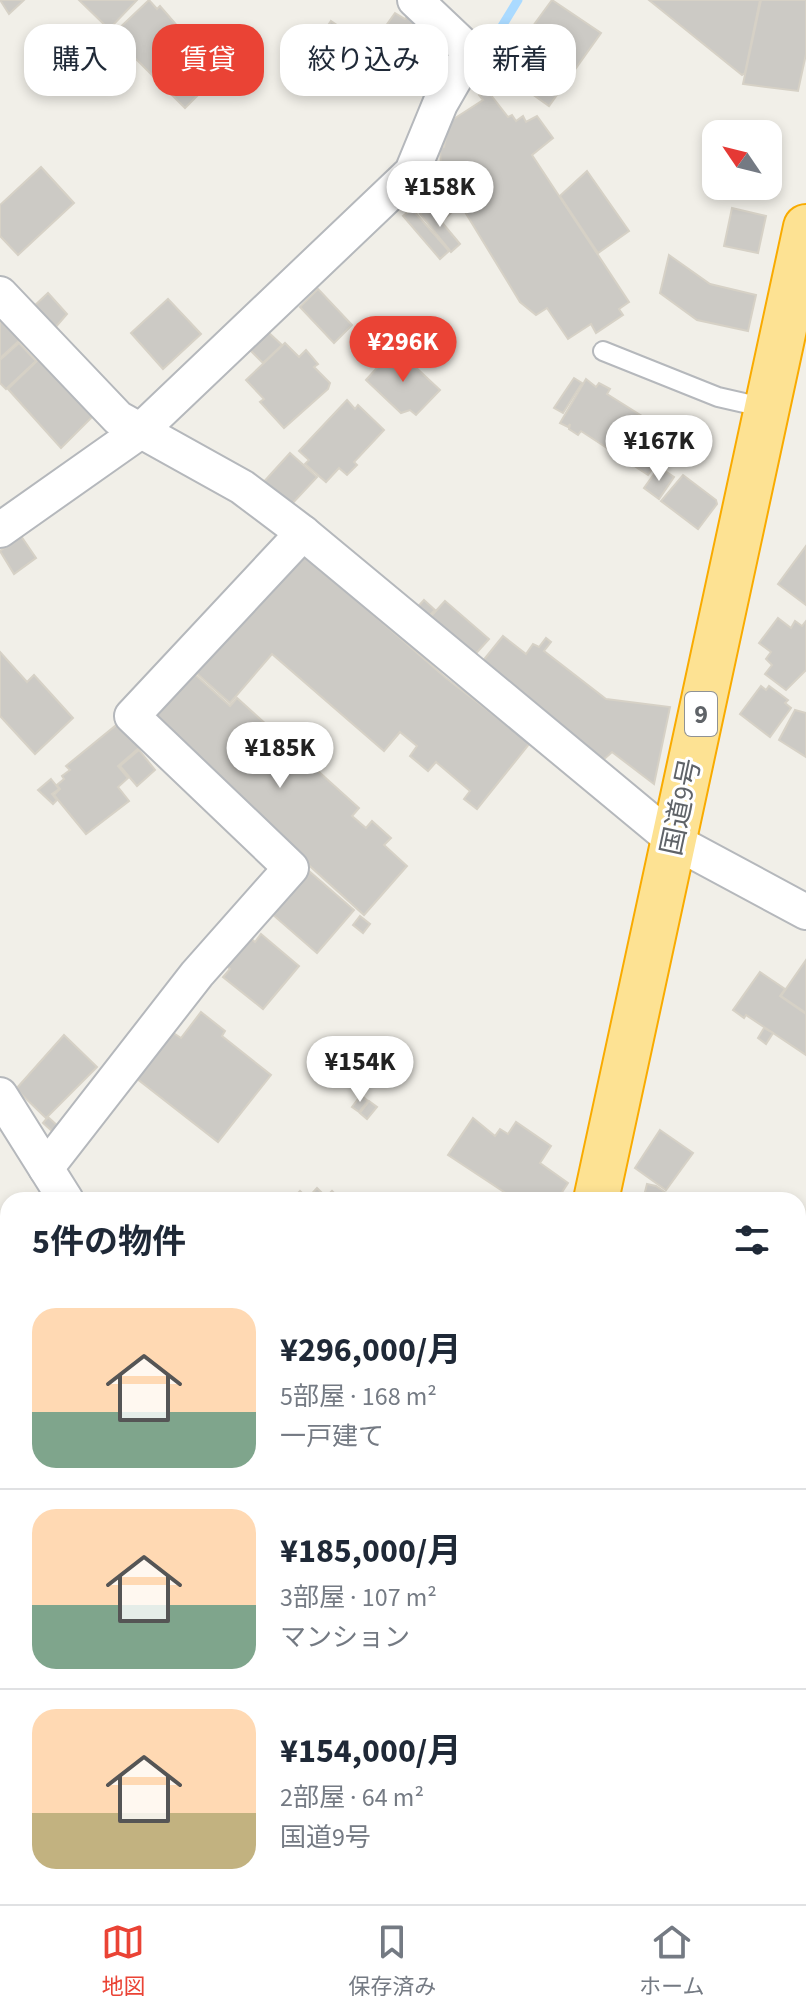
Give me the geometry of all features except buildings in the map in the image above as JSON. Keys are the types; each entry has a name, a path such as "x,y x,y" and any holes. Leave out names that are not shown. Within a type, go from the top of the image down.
{"highway":[{"name":"国道9号","path":"598,1192 806,227"}],"street":[{"path":"0,530 139,432 412,172 440,104 470,52 415,0"},
{"path":"0,294 118,418 242,487 303,533 674,841 806,912"},
{"path":"46,1168 197,974 291,868 132,716 303,533"},
{"path":"4,1111 61,1192"}],"lane":[{"path":"603,351 718,397 766,408"}],"waterway":[{"path":"503,24 518,0"}]}
